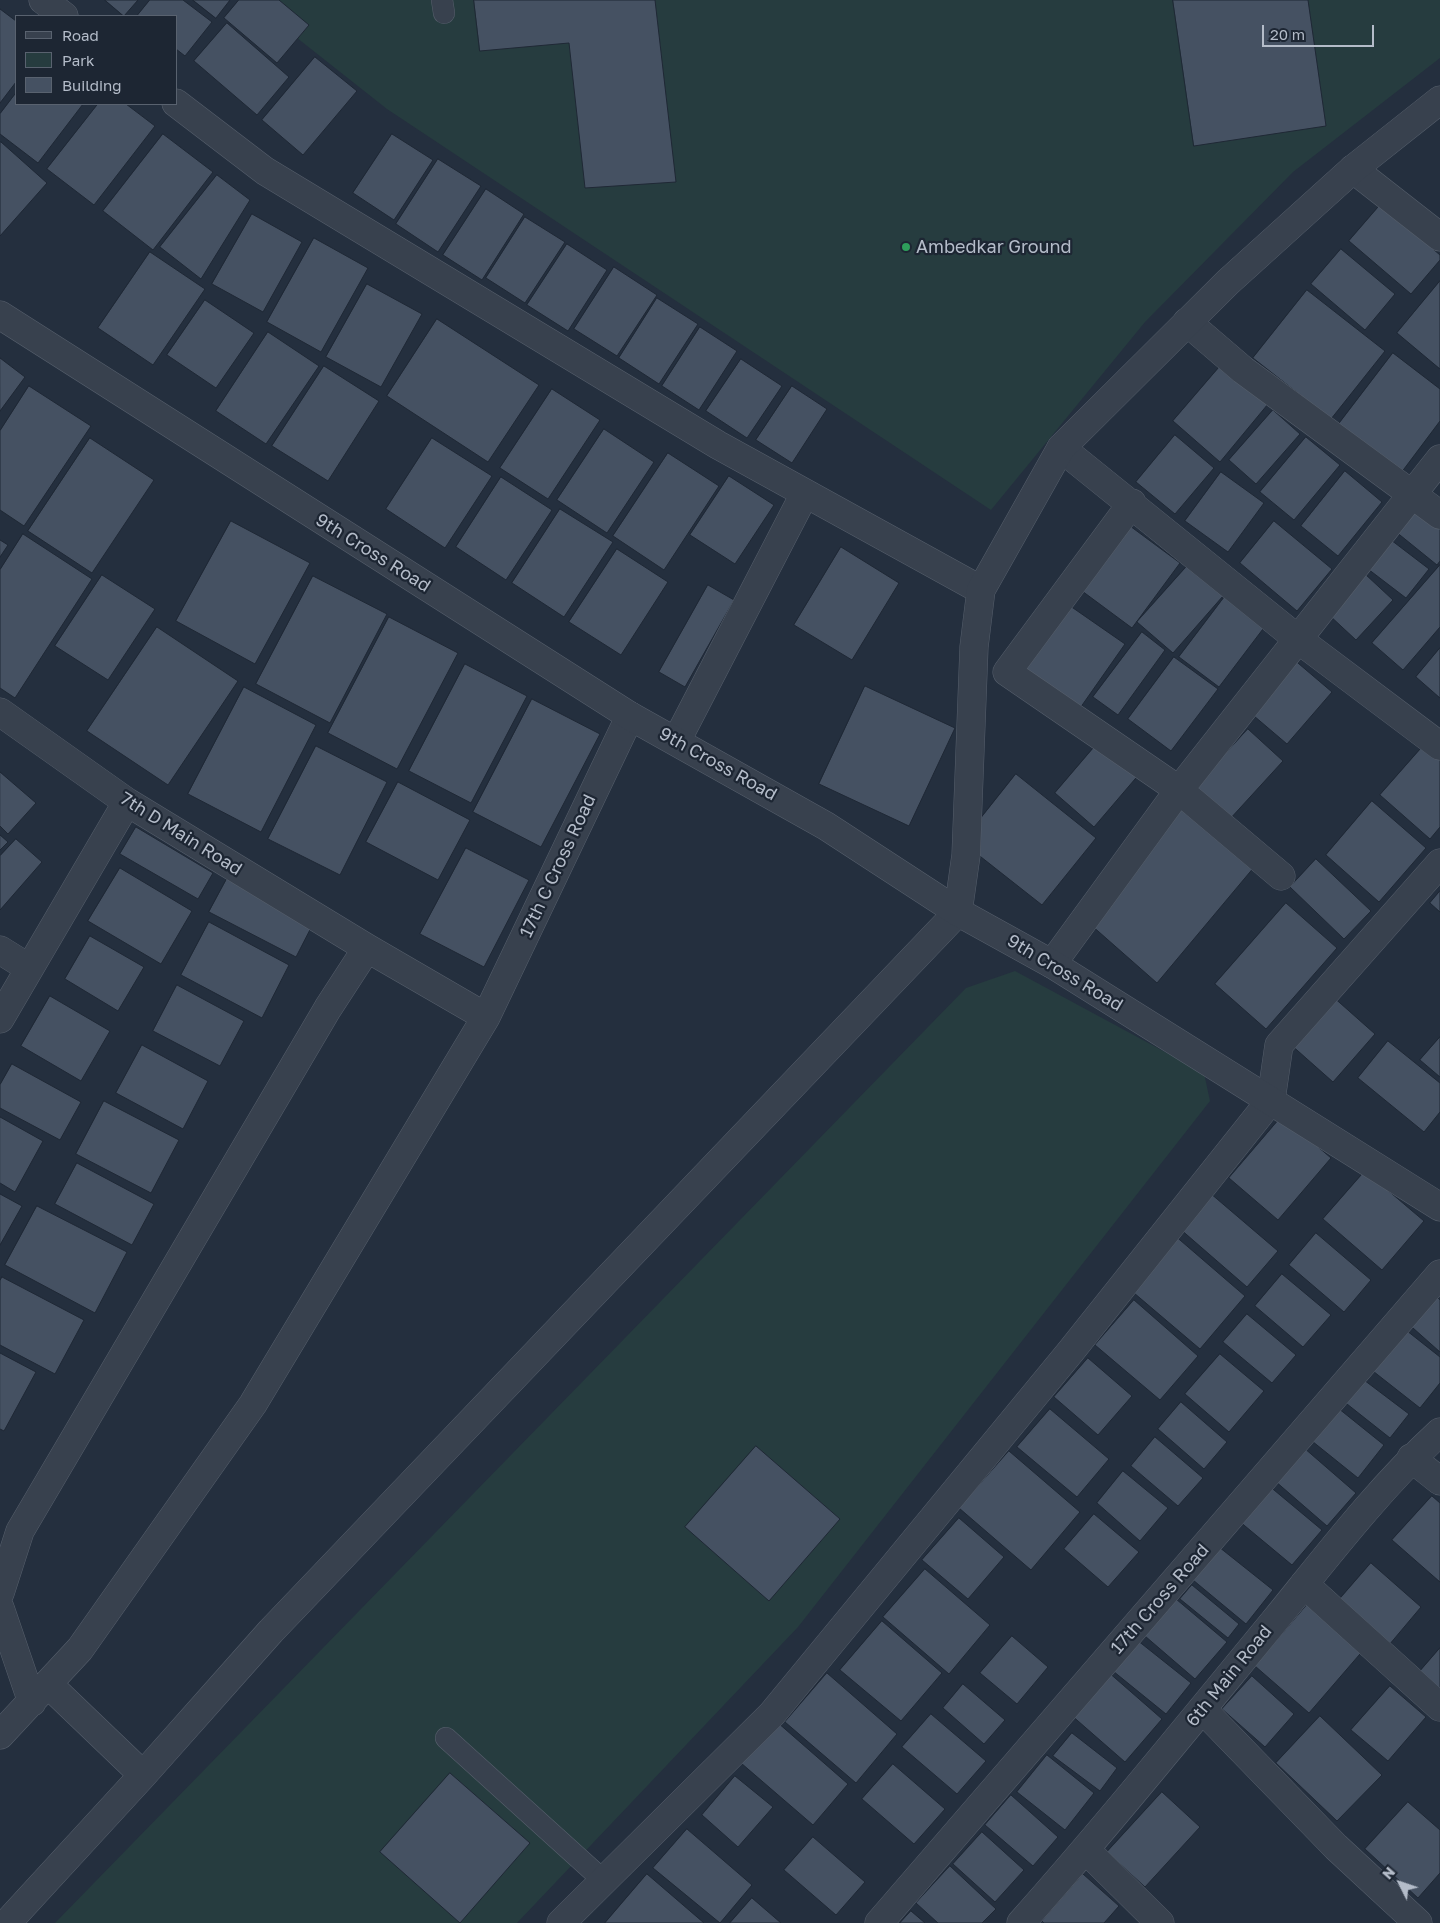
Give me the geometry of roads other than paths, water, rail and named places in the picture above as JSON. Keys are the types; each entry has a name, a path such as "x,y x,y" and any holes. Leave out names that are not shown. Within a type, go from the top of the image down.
{"street":[{"path":"43,0 63,15"},
{"path":"7,1923 143,1775 271,1631 958,912 966,855 974,647 981,590 1061,448 1187,322 1353,169 1440,100"},
{"path":"178,105 265,172 718,445 981,590"},
{"path":"1353,169 1440,237"},
{"name":"9th Cross Road","path":"0,315 630,716 676,740 826,826 958,912 1052,964 1438,1203"},
{"path":"1187,322 1244,370 1440,515"},
{"path":"1061,448 1132,503 1299,640 1440,746"},
{"path":"1052,964 1179,790 1440,459"},
{"path":"676,740 805,493"},
{"path":"1132,503 1007,672 1179,790 1281,876"},
{"name":"7th D Main Road","path":"0,712 127,802 486,1017"},
{"name":"17th C Cross Road","path":"0,1735 80,1649 253,1404 486,1017 630,716"},
{"path":"0,1019 127,802"},
{"path":"561,1923 772,1714 1071,1351 1271,1100 1279,1045 1440,863"},
{"path":"0,1594 20,1532 328,1008 368,948"},
{"path":"0,950 30,968"},
{"name":"17th Cross Road","path":"879,1923 1440,1274"},
{"name":"6th Main Road","path":"1021,1923 1086,1850 1304,1584 1411,1458 1440,1432"},
{"path":"1411,1458 1440,1481"},
{"path":"1304,1584 1440,1707"},
{"path":"0,1608 40,1693 143,1775"},
{"path":"1202,1709 1336,1847 1418,1923"},
{"path":"1086,1850 1160,1923"}],"lane":[{"path":"446,1738 604,1881"}],"place":[{"name":"Ambedkar Ground","path":"906,247"}]}
